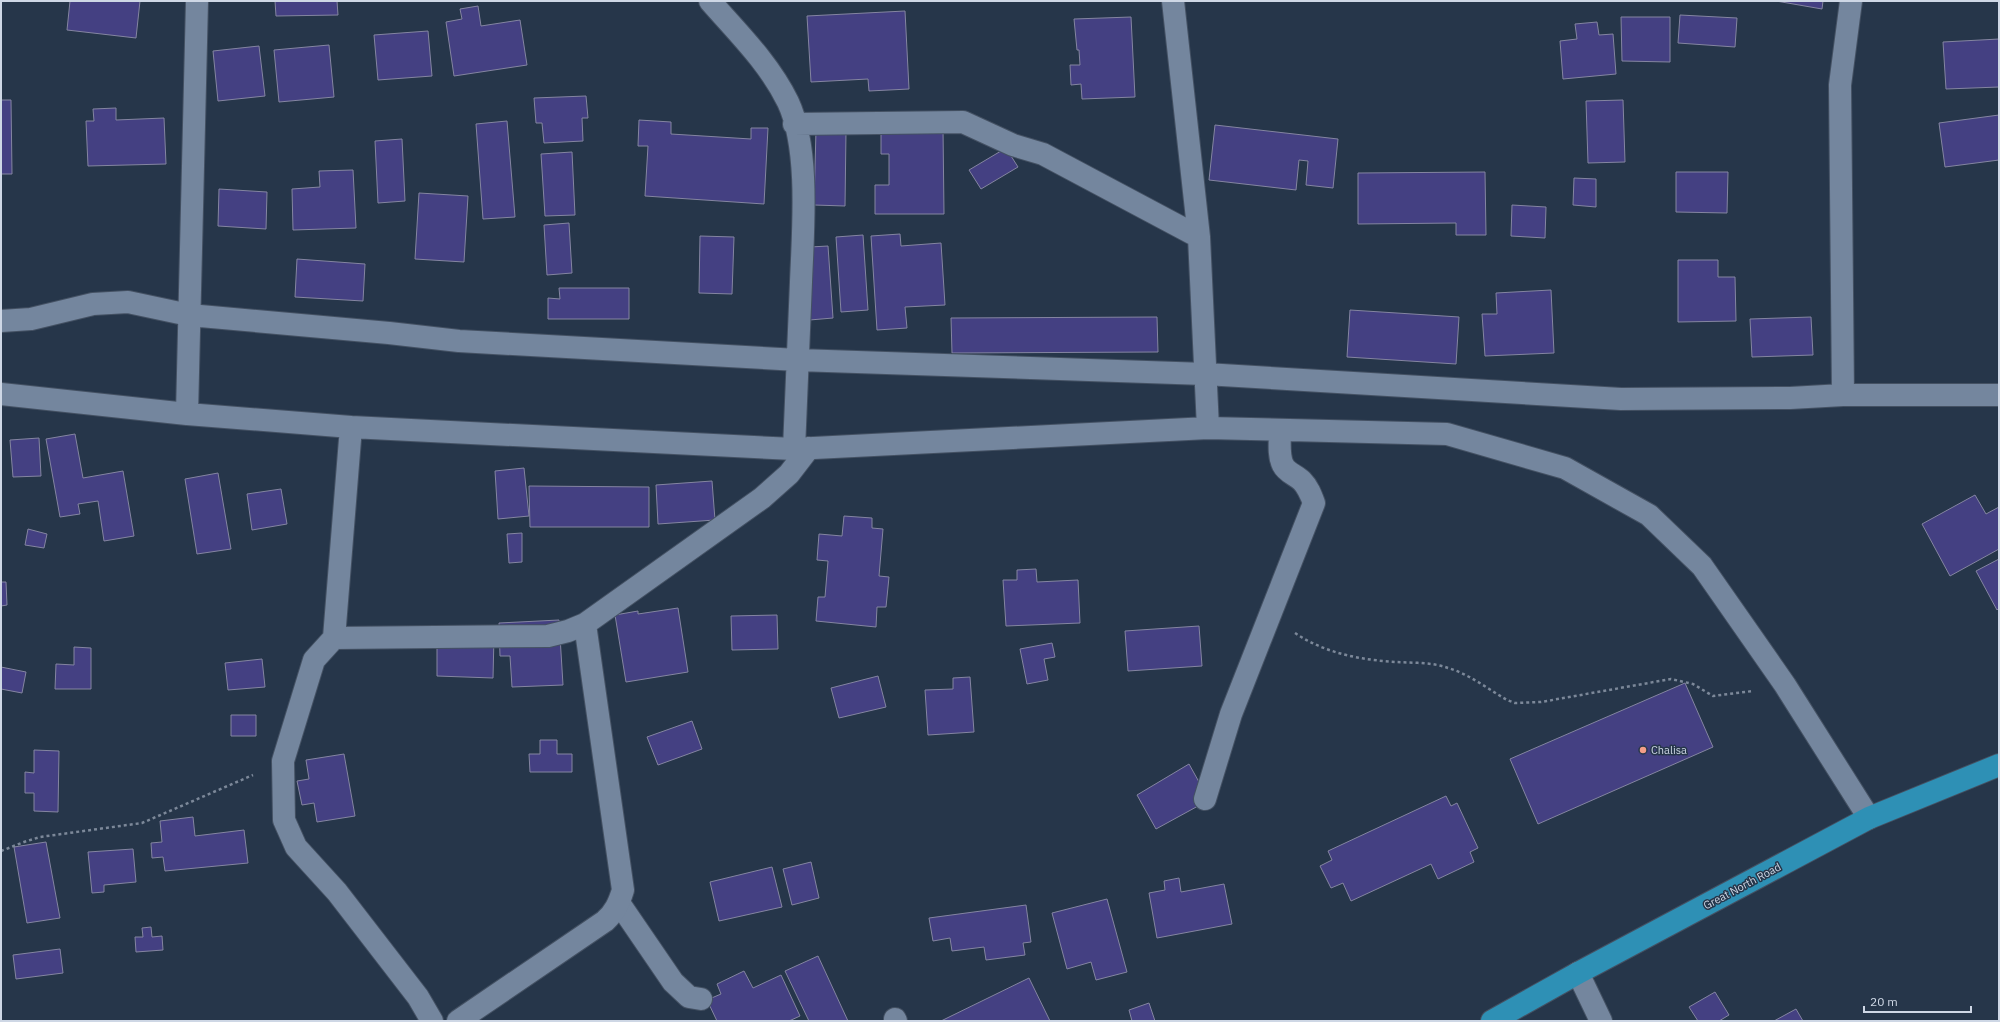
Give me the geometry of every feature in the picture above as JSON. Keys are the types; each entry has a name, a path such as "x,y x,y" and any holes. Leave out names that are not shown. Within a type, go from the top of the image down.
{"highway":[{"name":"Great North Road","path":"1492,1021 1578,973 1869,818 1999,765"}],"street":[{"path":"187,414 197,1"},
{"path":"334,638 548,636 568,632 585,624 762,498 789,474 802,448 798,360 803,214 801,155 788,103 775,78 762,59 710,1"},
{"path":"1173,1 1199,236 1208,428"},
{"path":"1843,395 1840,85 1851,1"},
{"path":"794,124 963,122 1013,145 1043,154 1199,236"},
{"path":"1,321 31,319 93,304 128,302 189,316 389,332 459,341 798,360 1205,374 1621,399 1790,398 1843,395 1999,395"},
{"path":"1,394 187,414 351,427 802,448 1208,428 1448,434 1565,468 1649,515 1702,566 1785,685 1869,818"},
{"path":"351,427 334,638 314,660 283,762 284,820 296,847 341,898 418,997 432,1021"},
{"path":"1205,799 1231,714 1314,503 1307,487 1301,480 1286,470 1283,464 1280,457 1280,430"},
{"path":"458,1021 605,921 613,913 619,903 623,890 585,624"},
{"path":"619,903 673,982 689,997 701,999"},
{"path":"1578,973 1600,1021"}],"path":[{"path":"1270,616 1319,647 1336,653 1386,661 1435,665 1448,668 1507,700 1516,703 1542,702 1671,679 1693,684 1713,696 1722,696 1785,685"},
{"path":"1,851 40,837 142,822 283,762"}],"building":[{"path":"70,1 140,1 136,38 67,30"},
{"path":"275,1 337,1 338,15 276,16"},
{"path":"1776,1 1823,1 1822,9"},
{"path":"478,6 481,26 520,20 527,65 454,76 446,22 462,19 460,9"},
{"path":"905,11 909,89 869,91 868,79 811,82 807,16"},
{"path":"1680,15 1737,18 1735,47 1678,43"},
{"path":"1131,17 1135,97 1082,99 1081,84 1071,85 1070,65 1080,65 1074,19"},
{"path":"1621,17 1670,17 1670,62 1622,61"},
{"path":"1597,22 1599,35 1613,34 1616,74 1563,79 1560,41 1577,39 1575,24"},
{"path":"428,31 432,76 378,80 374,35"},
{"path":"1999,39 1999,87 1946,89 1943,42"},
{"path":"329,45 334,97 279,102 274,50"},
{"path":"259,46 265,96 218,101 213,51"},
{"path":"586,96 588,118 582,118 583,141 544,143 542,123 536,123 534,98"},
{"path":"1,100 11,100 12,174 1,174"},
{"path":"1623,100 1625,162 1588,163 1586,101"},
{"path":"116,108 116,120 164,118 166,164 88,166 86,121 94,121 93,109"},
{"path":"1999,115 1999,160 1945,167 1939,123"},
{"path":"639,120 671,122 671,134 751,139 751,128 768,128 764,204 645,196 648,146 638,146"},
{"path":"507,121 515,217 483,219 476,124"},
{"path":"1215,125 1338,139 1333,188 1306,185 1308,161 1299,160 1296,190 1209,180"},
{"path":"943,129 944,214 875,214 875,185 889,185 889,154 881,154 881,130"},
{"path":"816,130 846,131 845,206 814,205"},
{"path":"402,139 405,201 378,203 375,141"},
{"path":"1006,148 1018,167 981,189 969,170"},
{"path":"572,152 575,215 545,216 541,154"},
{"path":"353,170 356,228 293,230 292,189 320,187 319,171"},
{"path":"1485,172 1486,235 1456,235 1456,223 1358,224 1358,173"},
{"path":"1676,172 1728,172 1727,213 1676,212"},
{"path":"1574,178 1596,179 1596,207 1573,205"},
{"path":"219,189 267,192 266,229 218,226"},
{"path":"419,193 468,196 464,262 415,259"},
{"path":"1512,205 1546,207 1545,238 1511,236"},
{"path":"569,223 572,273 547,275 544,225"},
{"path":"900,234 901,246 941,243 945,305 905,307 907,328 877,330 871,236"},
{"path":"863,235 868,310 841,312 836,237"},
{"path":"700,236 734,237 732,294 699,293"},
{"path":"828,246 833,318 798,321 810,247"},
{"path":"297,259 365,264 363,301 295,297"},
{"path":"1678,260 1718,260 1718,277 1735,277 1736,321 1678,322"},
{"path":"559,288 629,288 629,319 548,319 548,298 560,299"},
{"path":"1551,290 1554,353 1485,356 1482,314 1497,314 1496,293"},
{"path":"1350,310 1459,317 1456,364 1347,357"},
{"path":"1157,317 1158,352 952,353 951,318"},
{"path":"1811,317 1813,355 1752,357 1750,319"},
{"path":"75,434 83,478 123,471 134,536 104,541 98,501 78,504 80,514 60,517 46,439"},
{"path":"39,438 41,476 13,477 10,440"},
{"path":"524,468 529,516 498,519 495,471"},
{"path":"218,473 231,549 197,554 185,479"},
{"path":"712,481 715,520 658,524 656,485"},
{"path":"529,486 649,487 649,527 530,527"},
{"path":"281,489 287,524 252,530 247,494"},
{"path":"1975,495 1986,514 1999,507 1999,549 1950,576 1922,524"},
{"path":"844,516 872,518 872,528 883,529 879,576 889,577 886,607 877,607 876,627 816,621 818,597 825,597 828,561 817,560 819,534 842,536"},
{"path":"28,529 47,534 44,548 25,545"},
{"path":"522,533 522,562 509,563 507,534"},
{"path":"1999,559 1999,608 1997,610 1976,571"},
{"path":"1036,569 1037,582 1078,580 1080,623 1006,626 1003,580 1017,580 1017,570"},
{"path":"1,582 6,582 7,605 1,606"},
{"path":"678,608 688,672 626,682 615,615 638,611 638,614"},
{"path":"777,615 778,649 732,650 731,616"},
{"path":"559,620 563,685 512,687 510,656 500,656 499,623"},
{"path":"1199,626 1202,666 1128,671 1125,631"},
{"path":"437,634 494,636 493,678 437,676"},
{"path":"1052,643 1055,657 1044,659 1048,680 1027,684 1020,649"},
{"path":"74,647 91,648 91,689 55,689 56,664 74,665"},
{"path":"262,659 265,687 228,690 225,663"},
{"path":"1,667 26,672 22,693 1,689"},
{"path":"878,676 886,707 839,718 831,688"},
{"path":"970,677 974,732 928,735 925,690 953,689 953,678"},
{"path":"1685,683 1713,747 1538,824 1510,759"},
{"path":"231,715 256,715 256,736 231,736"},
{"path":"692,721 702,749 658,765 647,737"},
{"path":"540,740 557,740 557,754 572,754 572,772 530,772 529,754 540,754"},
{"path":"34,750 59,751 58,812 34,811 34,793 25,793 25,772 34,773"},
{"path":"344,754 355,816 317,822 314,803 302,805 297,781 309,779 306,760"},
{"path":"1189,764 1209,800 1156,829 1137,795"},
{"path":"1446,796 1451,806 1457,803 1478,848 1470,852 1474,862 1438,879 1431,864 1351,901 1343,883 1331,888 1320,866 1332,860 1328,851"},
{"path":"193,817 195,836 244,830 248,863 165,871 163,857 152,858 151,843 162,842 160,821"},
{"path":"46,842 60,918 27,923 14,847"},
{"path":"133,849 136,882 104,885 104,892 92,893 88,852"},
{"path":"811,862 819,898 792,905 783,869"},
{"path":"772,867 782,907 719,921 710,882"},
{"path":"1179,878 1181,892 1224,884 1232,924 1157,938 1149,893 1165,890 1164,881"},
{"path":"1107,899 1127,972 1096,980 1091,962 1067,969 1052,913"},
{"path":"1026,905 1031,942 1023,943 1025,955 986,960 984,947 952,951 950,938 933,941 929,918"},
{"path":"151,927 152,937 162,936 163,950 136,952 135,937 143,937 142,928"},
{"path":"60,949 63,973 16,979 13,955"},
{"path":"818,956 848,1021 809,1021 785,971"},
{"path":"744,971 753,988 781,975 800,1016 789,1021 717,1021 707,1000 721,994 717,984"},
{"path":"1029,978 1050,1021 941,1021"},
{"path":"1715,992 1729,1015 1719,1021 1698,1021 1689,1007"},
{"path":"1149,1003 1155,1021 1132,1021 1129,1010"},
{"path":"1796,1009 1803,1021 1774,1021"}],"place":[{"name":"Chalisa","path":"1643,750"}]}
